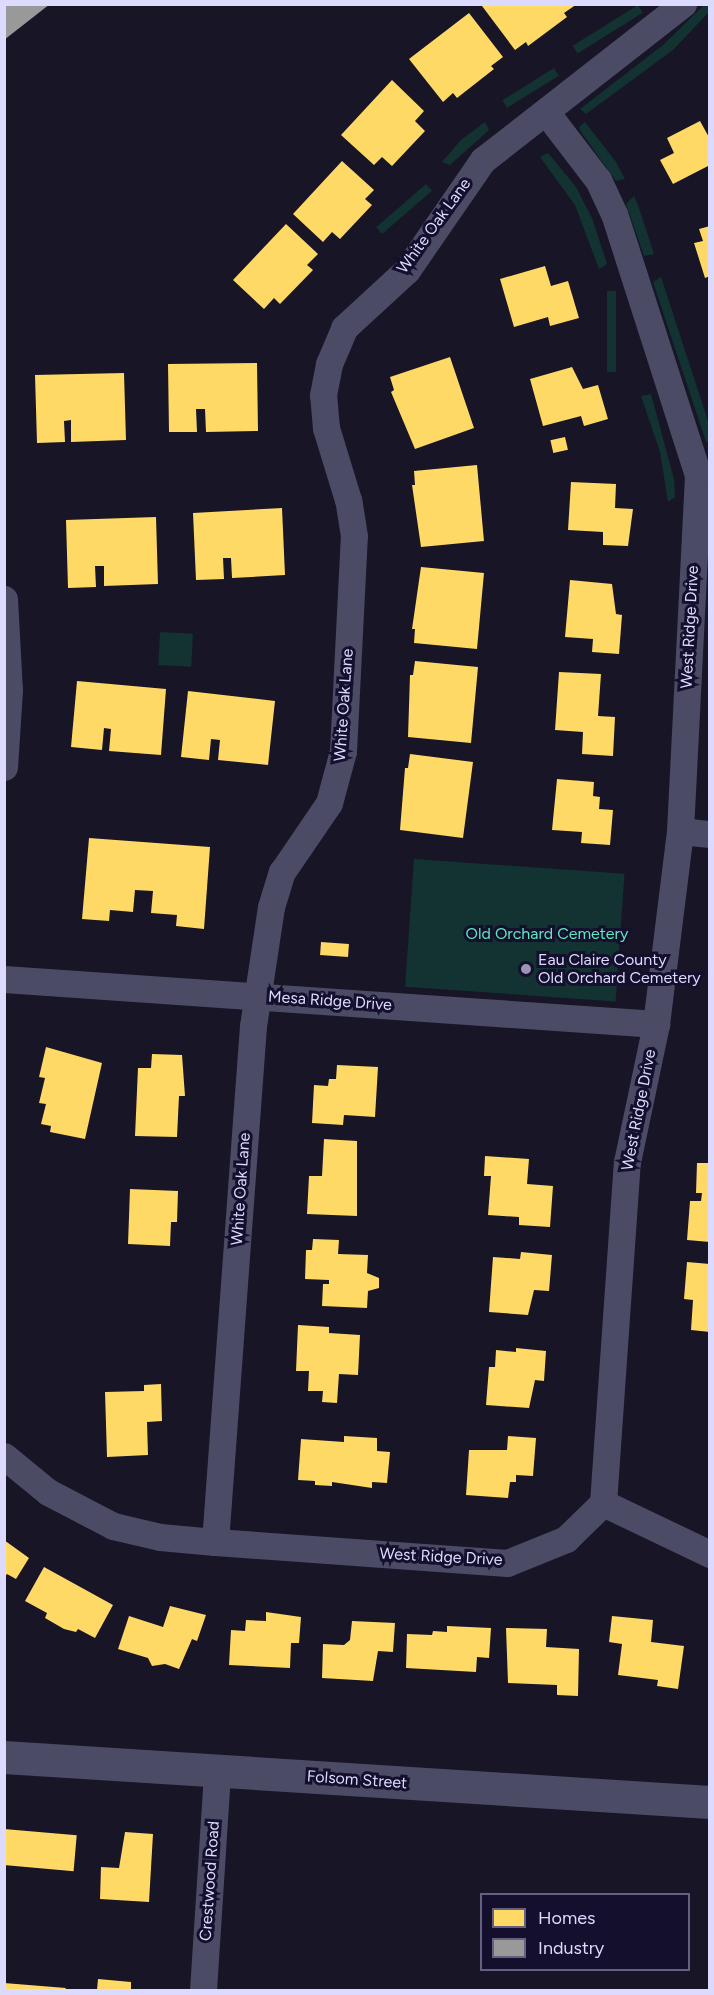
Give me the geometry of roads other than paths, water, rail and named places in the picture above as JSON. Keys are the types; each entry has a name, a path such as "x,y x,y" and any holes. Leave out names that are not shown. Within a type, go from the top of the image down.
{"street":[{"name":"White Oak Lane","path":"215,1542 258,996 272,907 282,872 329,803 343,751 354,536 348,500 326,428 323,395 329,364 344,328 406,270 483,160 683,4"},
{"name":"West Ridge Drive","path":"4,1456 48,1492 113,1526 160,1537 215,1542 507,1563 566,1539 603,1503 627,1162 656,1024 680,831 704,474 614,214 598,180 546,112"},
{"path":"4,599 9,690 4,767"},
{"path":"680,831 710,834"},
{"name":"Mesa Ridge Drive","path":"4,979 656,1024"},
{"path":"603,1503 710,1554"},
{"name":"Folsom Street","path":"4,1757 710,1802"},
{"name":"Crestwood Road","path":"203,1990 216,1771"}],"place":[{"name":"Eau Claire County Old Orchard Cemetery","path":"526,969"}],"park label":[{"name":"Old Orchard Cemetery","path":"547,934"}]}
